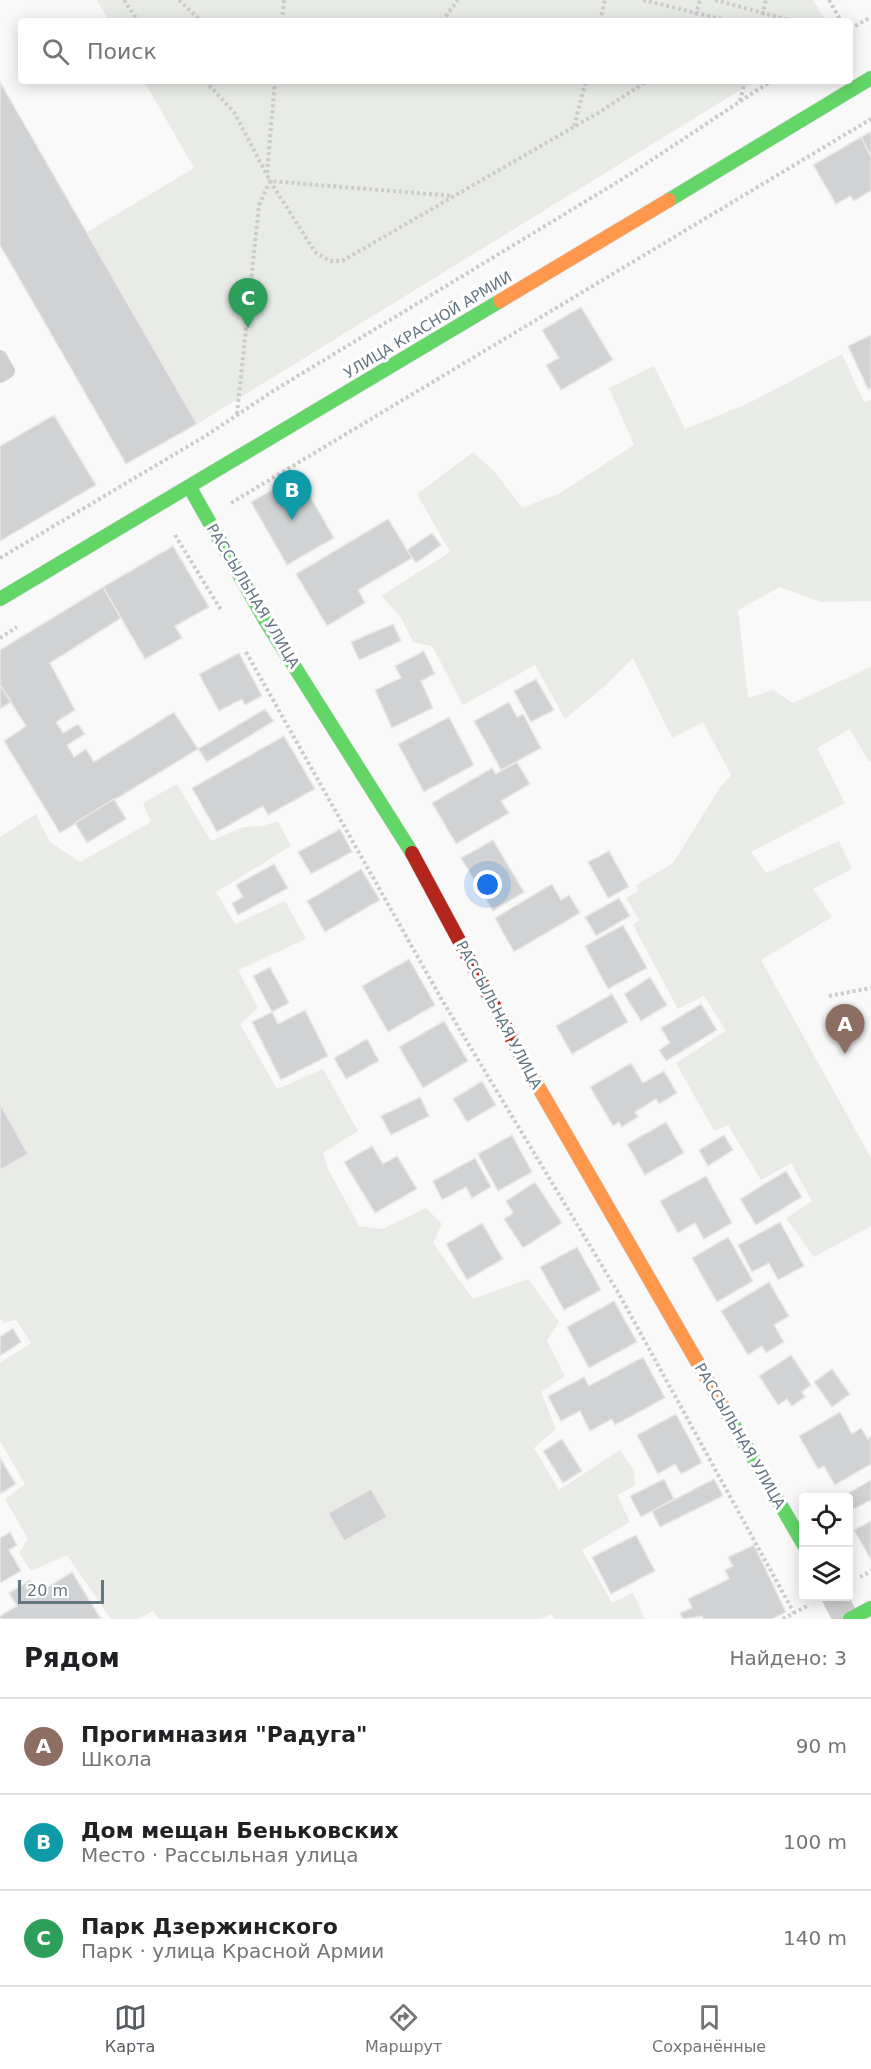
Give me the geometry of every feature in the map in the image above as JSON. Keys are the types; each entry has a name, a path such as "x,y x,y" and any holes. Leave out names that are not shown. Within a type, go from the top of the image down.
{"street":[{"name":"УЛИЦА КРАСНОЙ АРМИИ","path":"0,599 190,488 871,78"},
{"name":"РАССЫЛЬНАЯ УЛИЦА","path":"190,488 266,620 416,859 548,1107 799,1536"},
{"path":"826,1601 846,1619"},
{"path":"850,1619 871,1608"}],"lane":[{"path":"0,357 8,371 0,376"}],"path":[{"path":"124,0 136,18"},
{"path":"179,0 198,18"},
{"path":"282,18 284,0"},
{"path":"444,18 458,0"},
{"path":"601,18 604,0"},
{"path":"643,0 717,18"},
{"path":"695,18 700,0"},
{"path":"715,0 783,18"},
{"path":"762,18 766,0"},
{"path":"829,0 839,18"},
{"path":"853,27 871,16"},
{"path":"208,84 234,112 270,180 315,252 330,261 342,261 574,127 642,84"},
{"path":"267,173 275,84"},
{"path":"574,127 585,84"},
{"path":"740,101 744,84"},
{"path":"0,558 629,175 766,84"},
{"path":"166,540 207,518 871,119"},
{"path":"237,415 259,205 270,180"},
{"path":"270,180 453,196"},
{"path":"175,535 224,615"},
{"path":"0,638 20,626"},
{"path":"241,644 442,1000 619,1294 794,1613"},
{"path":"829,996 871,988"},
{"path":"783,1619 820,1601"}],"shaded area":[{"path":"97,0 813,0 824,18 107,18"},
{"path":"146,84 750,84 197,424 87,232 194,168"},
{"path":"842,354 864,402 871,400 871,601 821,602 780,587 738,610 748,698 773,690 793,703 871,667 871,761 869,762 850,729 817,748 845,803 751,852 766,873 839,841 852,869 813,889 832,917 761,960 871,1158 871,1226 814,1257 786,1218 812,1201 791,1163 761,1180 728,1125 714,1131 676,1063 726,1031 704,996 678,1009 633,925 639,920 626,898 638,891 636,885 673,863 719,789 731,775 703,722 672,738 633,658 607,684 565,719 535,665 463,705 432,646 413,642 400,616 381,596 450,552 417,494 473,452 495,472 522,508 560,493 634,445 609,388 654,366 685,429 749,403"},
{"path":"177,784 211,841 243,827 262,826 278,821 291,846 216,892 235,924 285,901 306,939 238,970 258,1008 240,1024 277,1089 323,1069 358,1131 323,1153 328,1169 359,1226 382,1229 426,1208 442,1224 433,1243 473,1299 528,1279 559,1322 547,1341 565,1376 541,1392 556,1429 534,1448 559,1490 620,1450 634,1470 635,1486 617,1495 630,1522 582,1550 612,1603 633,1593 645,1619 554,1619 551,1614 541,1619 159,1619 153,1611 138,1619 111,1619 67,1555 31,1571 19,1553 28,1539 5,1499 25,1484 0,1441 0,1363 31,1343 16,1320 3,1323 0,1318 0,837 36,814 50,842 80,862 151,822 143,803","holes":["370,1489 386,1517 345,1541 328,1513"]}],"building":[{"path":"0,82 197,424 126,464 0,245"},
{"path":"871,132 871,157 861,137"},
{"path":"861,137 871,157 871,191 854,201 850,196 836,204 813,165"},
{"path":"581,307 613,360 561,390 546,365 559,358 542,330"},
{"path":"871,335 871,388 868,389 848,346"},
{"path":"54,415 96,485 0,541 0,446"},
{"path":"298,475 334,538 287,565 251,502"},
{"path":"388,519 412,558 358,590 365,603 327,626 296,574"},
{"path":"432,533 441,545 416,563 407,550"},
{"path":"173,546 209,607 175,626 182,638 145,659 103,587"},
{"path":"103,587 121,618 50,663 75,710 56,722 63,733 78,724 85,734 67,745 74,757 86,749 94,762 174,712 198,749 60,833 4,741 26,726 0,685 0,650"},
{"path":"393,624 401,641 359,660 351,642"},
{"path":"424,651 435,674 421,681 433,708 392,728 375,690 401,678 395,666"},
{"path":"239,653 262,696 245,705 242,699 219,711 199,674"},
{"path":"536,679 554,710 531,722 514,691"},
{"path":"0,685 11,702 0,709"},
{"path":"509,702 517,717 523,714 541,748 501,770 474,721"},
{"path":"265,709 274,721 207,762 198,749"},
{"path":"449,717 474,765 424,792 398,744"},
{"path":"284,736 315,789 268,815 263,806 217,832 192,788"},
{"path":"517,762 530,784 501,801 509,813 456,844 432,803 492,768 496,774"},
{"path":"114,799 126,819 87,843 75,823"},
{"path":"340,829 352,852 311,874 298,852"},
{"path":"493,840 524,892 493,911 461,858"},
{"path":"609,851 629,887 608,898 588,862"},
{"path":"274,864 288,888 238,915 232,903 243,897 236,885"},
{"path":"361,869 380,900 325,932 307,901"},
{"path":"552,884 561,900 569,895 580,913 514,952 495,918"},
{"path":"619,898 630,916 596,936 585,917"},
{"path":"623,925 647,968 608,989 585,946"},
{"path":"409,959 435,1005 388,1032 362,986"},
{"path":"270,967 289,1003 272,1012 253,976"},
{"path":"650,977 667,1005 641,1021 624,994"},
{"path":"612,994 628,1022 572,1054 556,1026"},
{"path":"701,1004 717,1030 666,1061 659,1050 670,1043 661,1028"},
{"path":"305,1010 328,1056 281,1080 252,1022 272,1012 278,1024"},
{"path":"444,1021 468,1061 423,1088 399,1047"},
{"path":"367,1039 379,1061 346,1079 334,1058"},
{"path":"631,1063 643,1083 664,1071 677,1093 659,1104 656,1099 635,1112 638,1117 622,1127 619,1122 613,1126 590,1087"},
{"path":"482,1081 496,1105 467,1122 453,1099"},
{"path":"420,1097 429,1116 391,1135 381,1116"},
{"path":"0,1104 28,1154 0,1170"},
{"path":"666,1122 684,1153 645,1175 627,1144"},
{"path":"512,1135 532,1172 498,1191 478,1154"},
{"path":"724,1135 733,1150 708,1166 699,1150"},
{"path":"372,1146 383,1164 397,1156 417,1189 375,1213 344,1162"},
{"path":"475,1158 491,1187 472,1198 466,1187 442,1200 433,1181"},
{"path":"786,1171 802,1197 756,1225 740,1199"},
{"path":"706,1176 732,1223 704,1239 695,1223 678,1233 660,1201"},
{"path":"535,1182 562,1223 523,1248 504,1219 513,1213 506,1201"},
{"path":"780,1222 804,1266 778,1280 769,1263 752,1272 738,1245"},
{"path":"482,1223 503,1259 467,1280 446,1244"},
{"path":"728,1237 753,1281 717,1302 692,1258"},
{"path":"577,1247 601,1290 564,1310 540,1267"},
{"path":"769,1282 789,1316 774,1325 784,1342 766,1353 762,1346 748,1355 721,1311"},
{"path":"614,1301 637,1342 589,1368 567,1327"},
{"path":"13,1328 21,1342 0,1356 0,1337"},
{"path":"791,1355 811,1385 802,1392 805,1397 792,1406 787,1399 778,1405 759,1376"},
{"path":"643,1357 665,1398 615,1425 612,1419 590,1431 580,1411 561,1421 548,1396 584,1377 589,1386"},
{"path":"832,1369 850,1394 832,1407 814,1382"},
{"path":"840,1412 852,1434 861,1428 868,1439 871,1437 871,1464 835,1485 824,1466 818,1469 799,1436"},
{"path":"676,1414 702,1463 681,1474 675,1464 658,1474 637,1435"},
{"path":"562,1439 582,1471 563,1483 543,1451"},
{"path":"0,1458 16,1484 0,1494"},
{"path":"664,1479 674,1499 641,1517 630,1496"},
{"path":"714,1479 723,1496 660,1527 652,1511"},
{"path":"871,1480 871,1500 853,1509 853,1493 849,1493"},
{"path":"371,1489 387,1517 344,1541 328,1513"},
{"path":"871,1521 871,1560 854,1530"},
{"path":"10,1532 17,1545 9,1550 21,1571 0,1583 0,1538"},
{"path":"636,1535 655,1571 611,1594 592,1557"},
{"path":"754,1545 786,1612 772,1619 703,1619 702,1616 683,1619 680,1613 692,1608 688,1599 729,1579 725,1570 733,1566 728,1557"},
{"path":"72,1572 101,1619 0,1619 0,1616 17,1606 9,1593 30,1580 38,1593"}],"traffic: fast":[{"path":"669,200 871,78"},
{"path":"0,599 500,301"},
{"path":"190,488 265,620 412,853"},
{"path":"725,1410 799,1536"},
{"path":"850,1619 871,1608"}],"traffic: slow":[{"path":"500,301 669,200"},
{"path":"532,1076 725,1410"}],"traffic: jam":[{"path":"412,853 532,1076"}],"place":[{"name":"Парк Дзержинского","path":"248,328"},
{"name":"Дом мещан Беньковских","path":"292,520"},
{"name":"Прогимназия \"Радуга\"","path":"845,1054"}]}
